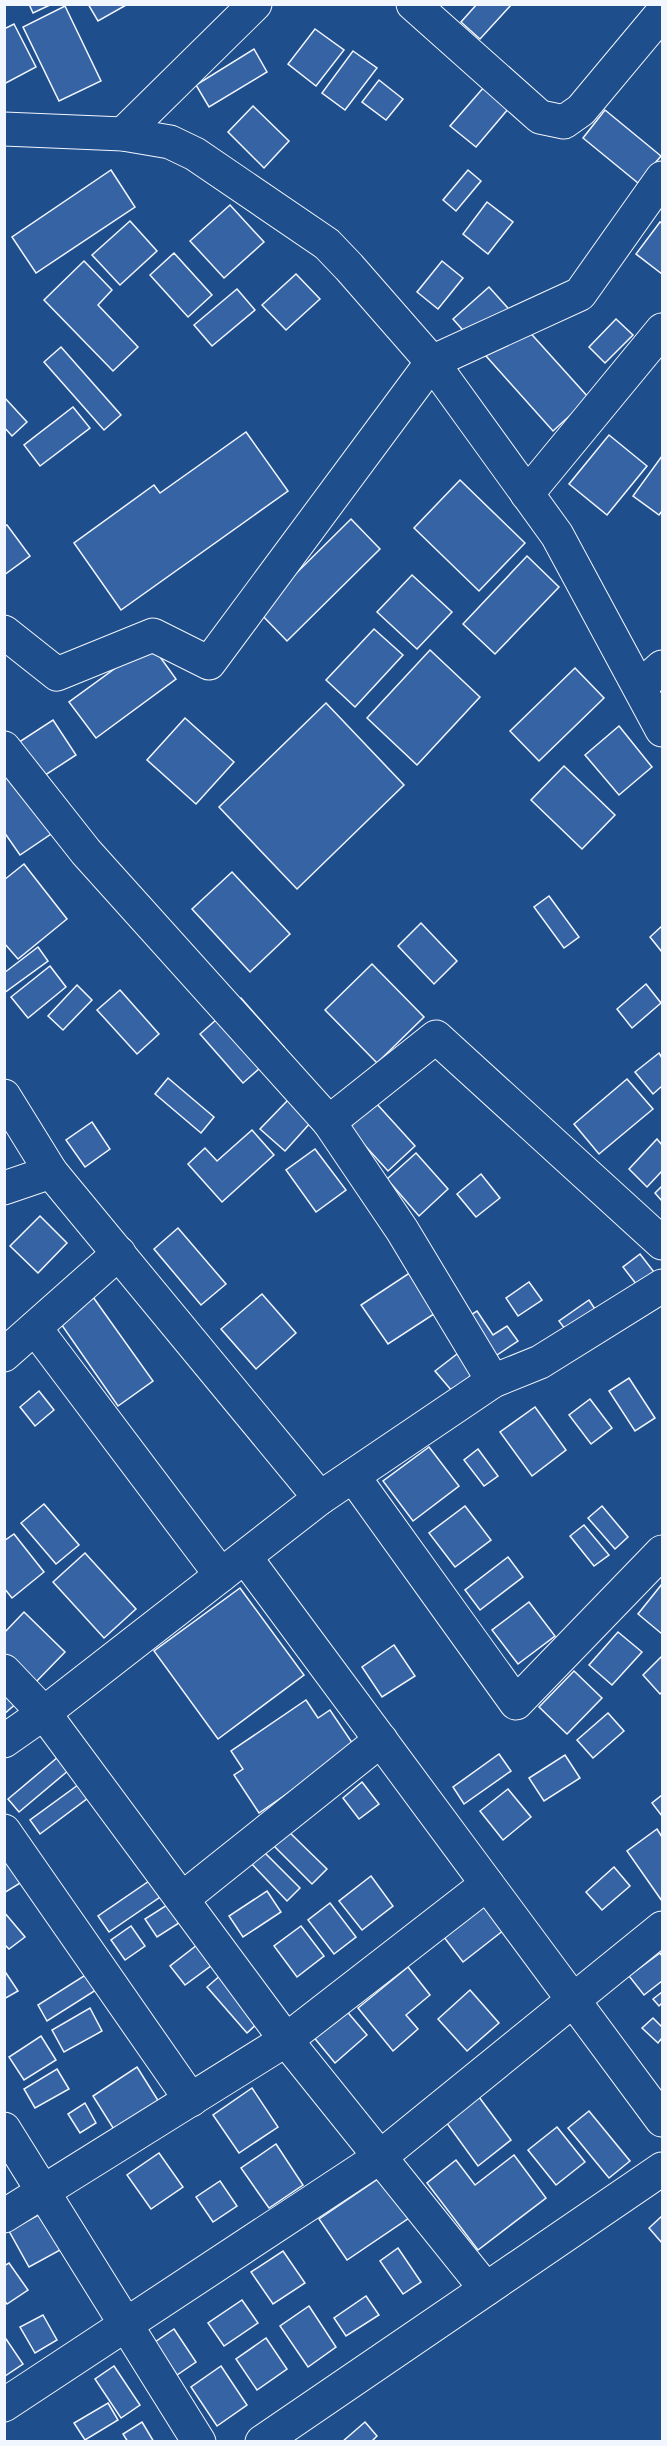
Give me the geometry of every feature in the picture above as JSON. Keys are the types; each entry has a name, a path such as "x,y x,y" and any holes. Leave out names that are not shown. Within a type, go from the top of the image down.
{"street":[{"path":"123,134 255,4"},
{"path":"413,4 540,117 551,122 564,122 581,110 663,13"},
{"path":"4,129 123,134 170,142 195,154 327,244 350,267 432,362 557,535 651,677 663,730"},
{"path":"4,632 57,674 153,635 209,663 432,362 580,294 663,178"},
{"path":"527,494 663,330"},
{"path":"4,748 86,852 329,1122 402,1230 493,1381"},
{"path":"329,1122 436,1037 663,1244"},
{"path":"4,1096 51,1172 320,1498"},
{"path":"4,1188 51,1172"},
{"path":"4,1355 119,1254"},
{"path":"4,1741 45,1713 320,1498 493,1381 540,1362 663,1286"},
{"path":"35,1328 381,1740 663,2120"},
{"path":"353,1476 516,1703 663,1552"},
{"path":"4,1671 45,1713 286,2040 486,2289"},
{"path":"182,1899 381,1740"},
{"path":"4,1832 191,2100"},
{"path":"4,2216 286,2040 487,1884"},
{"path":"4,2405 128,2326 380,2157 663,1928"},
{"path":"4,2129 199,2442"},
{"path":"262,2442 663,2169"}],"building":[{"path":"29,4 52,4 33,13"},
{"path":"88,4 128,4 98,21"},
{"path":"477,4 512,4 480,39 461,22"},
{"path":"65,6 101,81 59,101 23,27"},
{"path":"14,24 36,67 4,84 4,29"},
{"path":"315,29 344,50 316,86 288,64"},
{"path":"254,49 267,72 209,107 196,85"},
{"path":"353,51 377,68 345,110 322,93"},
{"path":"379,80 403,99 386,120 362,102"},
{"path":"484,87 509,108 476,147 450,126"},
{"path":"253,106 289,141 264,168 228,132"},
{"path":"605,110 661,156 638,183 583,138"},
{"path":"111,170 135,207 36,273 12,237"},
{"path":"468,170 481,181 456,211 443,200"},
{"path":"487,202 513,222 488,254 463,234"},
{"path":"230,205 264,242 224,278 190,241"},
{"path":"130,221 157,251 120,285 92,255"},
{"path":"660,222 662,223 662,274 636,254"},
{"path":"174,253 212,295 188,317 150,275"},
{"path":"84,261 112,290 98,305 138,347 113,371 44,300"},
{"path":"442,261 463,278 438,309 417,292"},
{"path":"296,274 320,299 286,330 262,305"},
{"path":"489,287 589,398 553,431 453,319"},
{"path":"237,289 255,310 212,346 194,325"},
{"path":"616,319 633,335 605,363 589,347"},
{"path":"61,347 121,415 104,430 44,362"},
{"path":"4,397 27,422 12,436 4,427"},
{"path":"73,407 90,428 40,466 24,445"},
{"path":"246,432 288,491 121,610 74,543 154,485 160,493"},
{"path":"609,435 647,466 607,515 569,484"},
{"path":"662,456 662,511 659,515 633,496"},
{"path":"460,480 525,543 479,591 414,528"},
{"path":"351,519 380,549 287,641 258,611"},
{"path":"7,525 30,556 4,575 4,526"},
{"path":"527,556 559,587 495,654 463,624"},
{"path":"412,575 452,612 417,649 377,612"},
{"path":"374,629 403,655 355,707 326,680"},
{"path":"150,643 176,679 96,738 69,702"},
{"path":"430,650 480,697 417,765 367,718"},
{"path":"575,668 604,698 539,761 510,731"},
{"path":"326,703 404,785 297,889 219,807"},
{"path":"185,718 234,762 196,804 147,760"},
{"path":"53,720 76,755 33,783 10,748"},
{"path":"619,726 652,767 619,795 585,755"},
{"path":"4,756 54,832 20,855 4,832"},
{"path":"564,766 615,815 582,849 531,800"},
{"path":"24,864 67,919 18,959 4,943 4,880"},
{"path":"232,872 290,934 250,972 192,909"},
{"path":"549,896 579,937 564,948 534,907"},
{"path":"421,923 457,961 434,984 398,946"},
{"path":"662,926 662,952 650,937"},
{"path":"38,947 48,961 4,993 4,973"},
{"path":"372,964 424,1017 377,1063 325,1010"},
{"path":"50,966 66,987 28,1018 11,997"},
{"path":"646,984 661,1003 632,1028 617,1009"},
{"path":"77,985 92,1000 63,1030 48,1016"},
{"path":"120,990 159,1034 137,1054 97,1010"},
{"path":"241,998 284,1047 243,1083 200,1034"},
{"path":"659,1053 662,1058 662,1086 653,1094 635,1072"},
{"path":"168,1078 214,1117 201,1133 155,1094"},
{"path":"627,1079 653,1109 599,1154 574,1124"},
{"path":"288,1100 312,1121 285,1151 260,1129"},
{"path":"376,1103 415,1146 388,1171 349,1128"},
{"path":"92,1122 110,1149 85,1167 66,1140"},
{"path":"252,1130 274,1155 222,1202 188,1164 205,1148 217,1161"},
{"path":"657,1139 662,1145 662,1171 647,1187 629,1169"},
{"path":"315,1149 346,1190 316,1212 286,1170"},
{"path":"416,1153 448,1189 419,1216 387,1179"},
{"path":"481,1174 500,1198 476,1217 457,1194"},
{"path":"662,1186 662,1201 655,1193"},
{"path":"40,1216 67,1243 38,1273 10,1246"},
{"path":"178,1228 226,1284 201,1305 154,1249"},
{"path":"640,1254 657,1276 640,1289 623,1267"},
{"path":"411,1272 437,1312 388,1344 361,1305"},
{"path":"529,1282 542,1300 518,1316 506,1298"},
{"path":"262,1294 296,1333 256,1369 221,1329"},
{"path":"93,1297 153,1381 118,1406 59,1321"},
{"path":"589,1300 597,1312 568,1333 559,1321"},
{"path":"477,1311 493,1335 507,1326 518,1341 485,1363 458,1323"},
{"path":"457,1354 473,1374 452,1391 435,1371"},
{"path":"629,1378 655,1418 635,1431 609,1391"},
{"path":"39,1391 54,1410 35,1426 20,1407"},
{"path":"590,1399 612,1428 591,1444 569,1415"},
{"path":"535,1407 566,1450 532,1476 500,1432"},
{"path":"429,1447 459,1486 413,1521 383,1481"},
{"path":"478,1449 498,1476 484,1486 464,1460"},
{"path":"44,1504 79,1545 56,1564 21,1523"},
{"path":"465,1506 491,1540 455,1567 429,1533"},
{"path":"602,1506 628,1537 615,1549 588,1518"},
{"path":"584,1525 609,1555 594,1566 570,1536"},
{"path":"14,1534 44,1572 12,1598 4,1588 4,1541"},
{"path":"85,1553 136,1609 104,1638 53,1582"},
{"path":"508,1557 523,1577 480,1610 465,1590"},
{"path":"662,1584 662,1634 638,1614"},
{"path":"240,1588 304,1675 218,1739 154,1651"},
{"path":"529,1602 555,1636 518,1664 492,1630"},
{"path":"24,1612 65,1652 33,1685 4,1658 4,1633"},
{"path":"618,1632 642,1652 612,1685 589,1665"},
{"path":"394,1645 415,1676 382,1697 362,1667"},
{"path":"662,1656 662,1692 660,1694 643,1675"},
{"path":"574,1671 602,1698 567,1734 539,1707"},
{"path":"4,1687 18,1702 4,1714"},
{"path":"306,1700 318,1718 330,1710 355,1747 259,1813 234,1775 243,1769 231,1751"},
{"path":"608,1713 624,1731 593,1758 577,1740"},
{"path":"499,1754 511,1771 464,1804 453,1787"},
{"path":"565,1755 580,1778 544,1801 529,1778"},
{"path":"58,1757 69,1770 19,1812 8,1799"},
{"path":"362,1782 379,1804 359,1819 343,1798"},
{"path":"78,1785 88,1798 40,1834 30,1820"},
{"path":"508,1789 531,1817 503,1840 480,1811"},
{"path":"662,1795 662,1816 652,1803"},
{"path":"286,1829 327,1869 312,1884 272,1844"},
{"path":"657,1829 662,1837 662,1901 627,1851"},
{"path":"260,1848 300,1888 287,1901 248,1860"},
{"path":"16,1856 30,1877 4,1893 4,1863"},
{"path":"614,1867 630,1886 602,1910 586,1892"},
{"path":"371,1876 393,1906 362,1930 339,1901"},
{"path":"155,1877 166,1893 109,1932 98,1916"},
{"path":"267,1891 281,1912 243,1937 229,1916"},
{"path":"480,1900 504,1930 463,1962 440,1932"},
{"path":"330,1903 356,1937 334,1954 308,1920"},
{"path":"167,1905 179,1923 157,1937 145,1919"},
{"path":"4,1912 25,1937 9,1949 4,1944"},
{"path":"131,1926 145,1946 125,1960 111,1940"},
{"path":"301,1926 324,1956 297,1977 274,1946"},
{"path":"197,1945 212,1965 185,1985 170,1966"},
{"path":"660,1953 662,1981 644,1995 629,1976"},
{"path":"408,1967 430,1995 406,2015 418,2029 393,2051 358,2008"},
{"path":"4,1970 18,1991 4,1999"},
{"path":"87,1974 96,1990 47,2021 38,2005"},
{"path":"222,1974 262,2019 247,2033 207,1987"},
{"path":"470,1990 499,2023 467,2051 438,2019"},
{"path":"662,1992 662,2003 659,2006 653,1999"},
{"path":"90,2008 102,2031 64,2052 52,2030"},
{"path":"344,2008 367,2035 335,2063 312,2035"},
{"path":"653,2018 662,2027 662,2038 658,2043 642,2028"},
{"path":"41,2036 56,2060 24,2080 9,2057"},
{"path":"137,2067 159,2102 115,2131 93,2096"},
{"path":"57,2069 69,2089 35,2108 24,2089"},
{"path":"252,2088 278,2127 239,2153 213,2115"},
{"path":"479,2097 511,2140 478,2166 446,2122"},
{"path":"85,2103 96,2123 80,2133 68,2114"},
{"path":"589,2111 630,2161 609,2178 568,2128"},
{"path":"557,2127 585,2162 556,2185 528,2150"},
{"path":"276,2144 303,2185 269,2208 241,2168"},
{"path":"159,2153 183,2187 151,2209 127,2175"},
{"path":"514,2155 546,2198 478,2250 427,2183 456,2160 475,2185"},
{"path":"381,2177 409,2218 347,2260 319,2219"},
{"path":"220,2181 237,2206 213,2222 196,2197"},
{"path":"42,2213 62,2249 29,2267 9,2231"},
{"path":"662,2216 662,2243 649,2228"},
{"path":"398,2248 421,2282 403,2294 380,2261"},
{"path":"283,2251 305,2283 273,2304 251,2272"},
{"path":"9,2263 28,2290 7,2304 4,2300 4,2266"},
{"path":"366,2296 379,2315 346,2336 334,2318"},
{"path":"242,2300 258,2323 224,2346 208,2323"},
{"path":"309,2306 336,2347 308,2367 280,2326"},
{"path":"43,2315 57,2340 35,2353 20,2327"},
{"path":"174,2329 196,2362 177,2375 155,2342"},
{"path":"4,2336 23,2364 5,2376 4,2376"},
{"path":"266,2338 287,2369 257,2390 236,2359"},
{"path":"114,2366 140,2405 121,2418 95,2379"},
{"path":"221,2366 247,2405 217,2426 191,2387"},
{"path":"108,2403 118,2420 85,2440 74,2423"},
{"path":"142,2422 154,2442 128,2442 123,2434"},
{"path":"365,2422 377,2436 371,2442 342,2442"}]}
